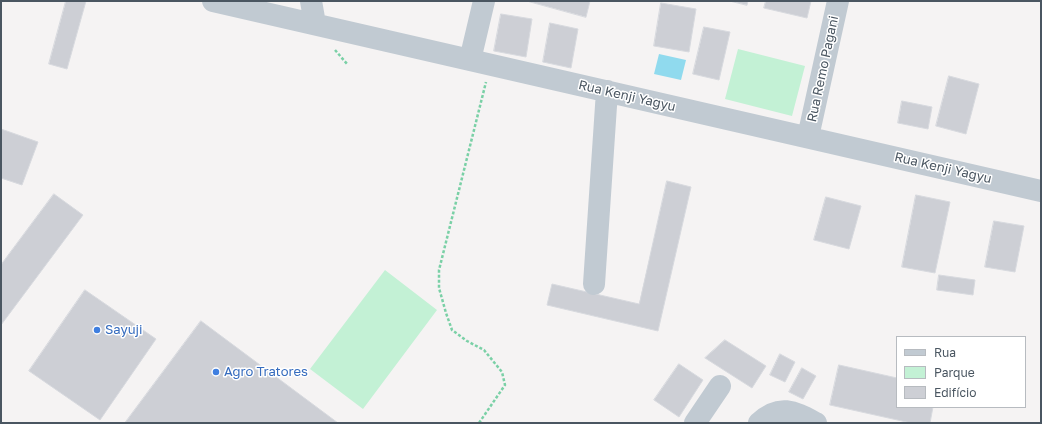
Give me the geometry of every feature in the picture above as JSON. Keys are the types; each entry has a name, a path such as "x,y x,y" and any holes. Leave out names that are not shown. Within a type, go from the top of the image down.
{"street":[{"name":"Rua Kenji Yagyu","path":"213,1 1041,191"},
{"path":"311,1 315,24"},
{"path":"480,62 484,1"},
{"name":"Rua Remo Pagani","path":"808,137 838,1"},
{"path":"594,284 607,91"},
{"path":"695,423 720,386"},
{"path":"759,423 768,415 776,412 788,411 797,413 816,423"}],"path":[{"path":"479,423 505,385 502,372 484,350 467,341 452,330 438,288 439,270 480,62"}],"green space":[{"path":"738,49 805,66 792,116 725,99"},
{"path":"385,270 437,310 363,409 310,369"}],"water":[{"path":"659,54 686,60 681,80 654,74"}],"building":[{"path":"66,1 86,1 67,69 49,64"},
{"path":"527,1 590,1 586,17"},
{"path":"730,1 748,1 747,5"},
{"path":"766,1 811,1 807,18 764,8"},
{"path":"661,3 696,9 689,52 654,46"},
{"path":"501,14 532,19 526,57 494,51"},
{"path":"550,23 578,29 571,68 543,62"},
{"path":"704,27 730,32 719,80 693,74"},
{"path":"949,76 979,84 966,134 936,126"},
{"path":"902,101 932,107 928,129 898,123"},
{"path":"1,129 38,142 22,185 1,178"},
{"path":"667,181 691,187 658,331 547,305 552,284 639,304"},
{"path":"54,194 83,215 1,325 1,265"},
{"path":"916,195 950,202 935,273 902,267"},
{"path":"826,197 861,206 849,249 814,240"},
{"path":"994,221 1024,226 1015,272 985,267"},
{"path":"939,275 975,280 973,295 937,290"},
{"path":"85,290 156,339 100,420 29,371"},
{"name":"Agro Tratores","path":"201,321 338,423 125,423"},
{"path":"725,340 766,366 752,388 705,358"},
{"path":"780,354 795,362 785,382 770,375"},
{"path":"679,364 703,380 679,417 654,400"},
{"path":"839,365 896,378 896,408 933,408 930,423 911,423 830,405"},
{"path":"802,368 816,376 803,399 789,392"}],"place":[{"name":"Sayuji","path":"97,330"},
{"name":"Agro Tratores","path":"216,372"}]}
